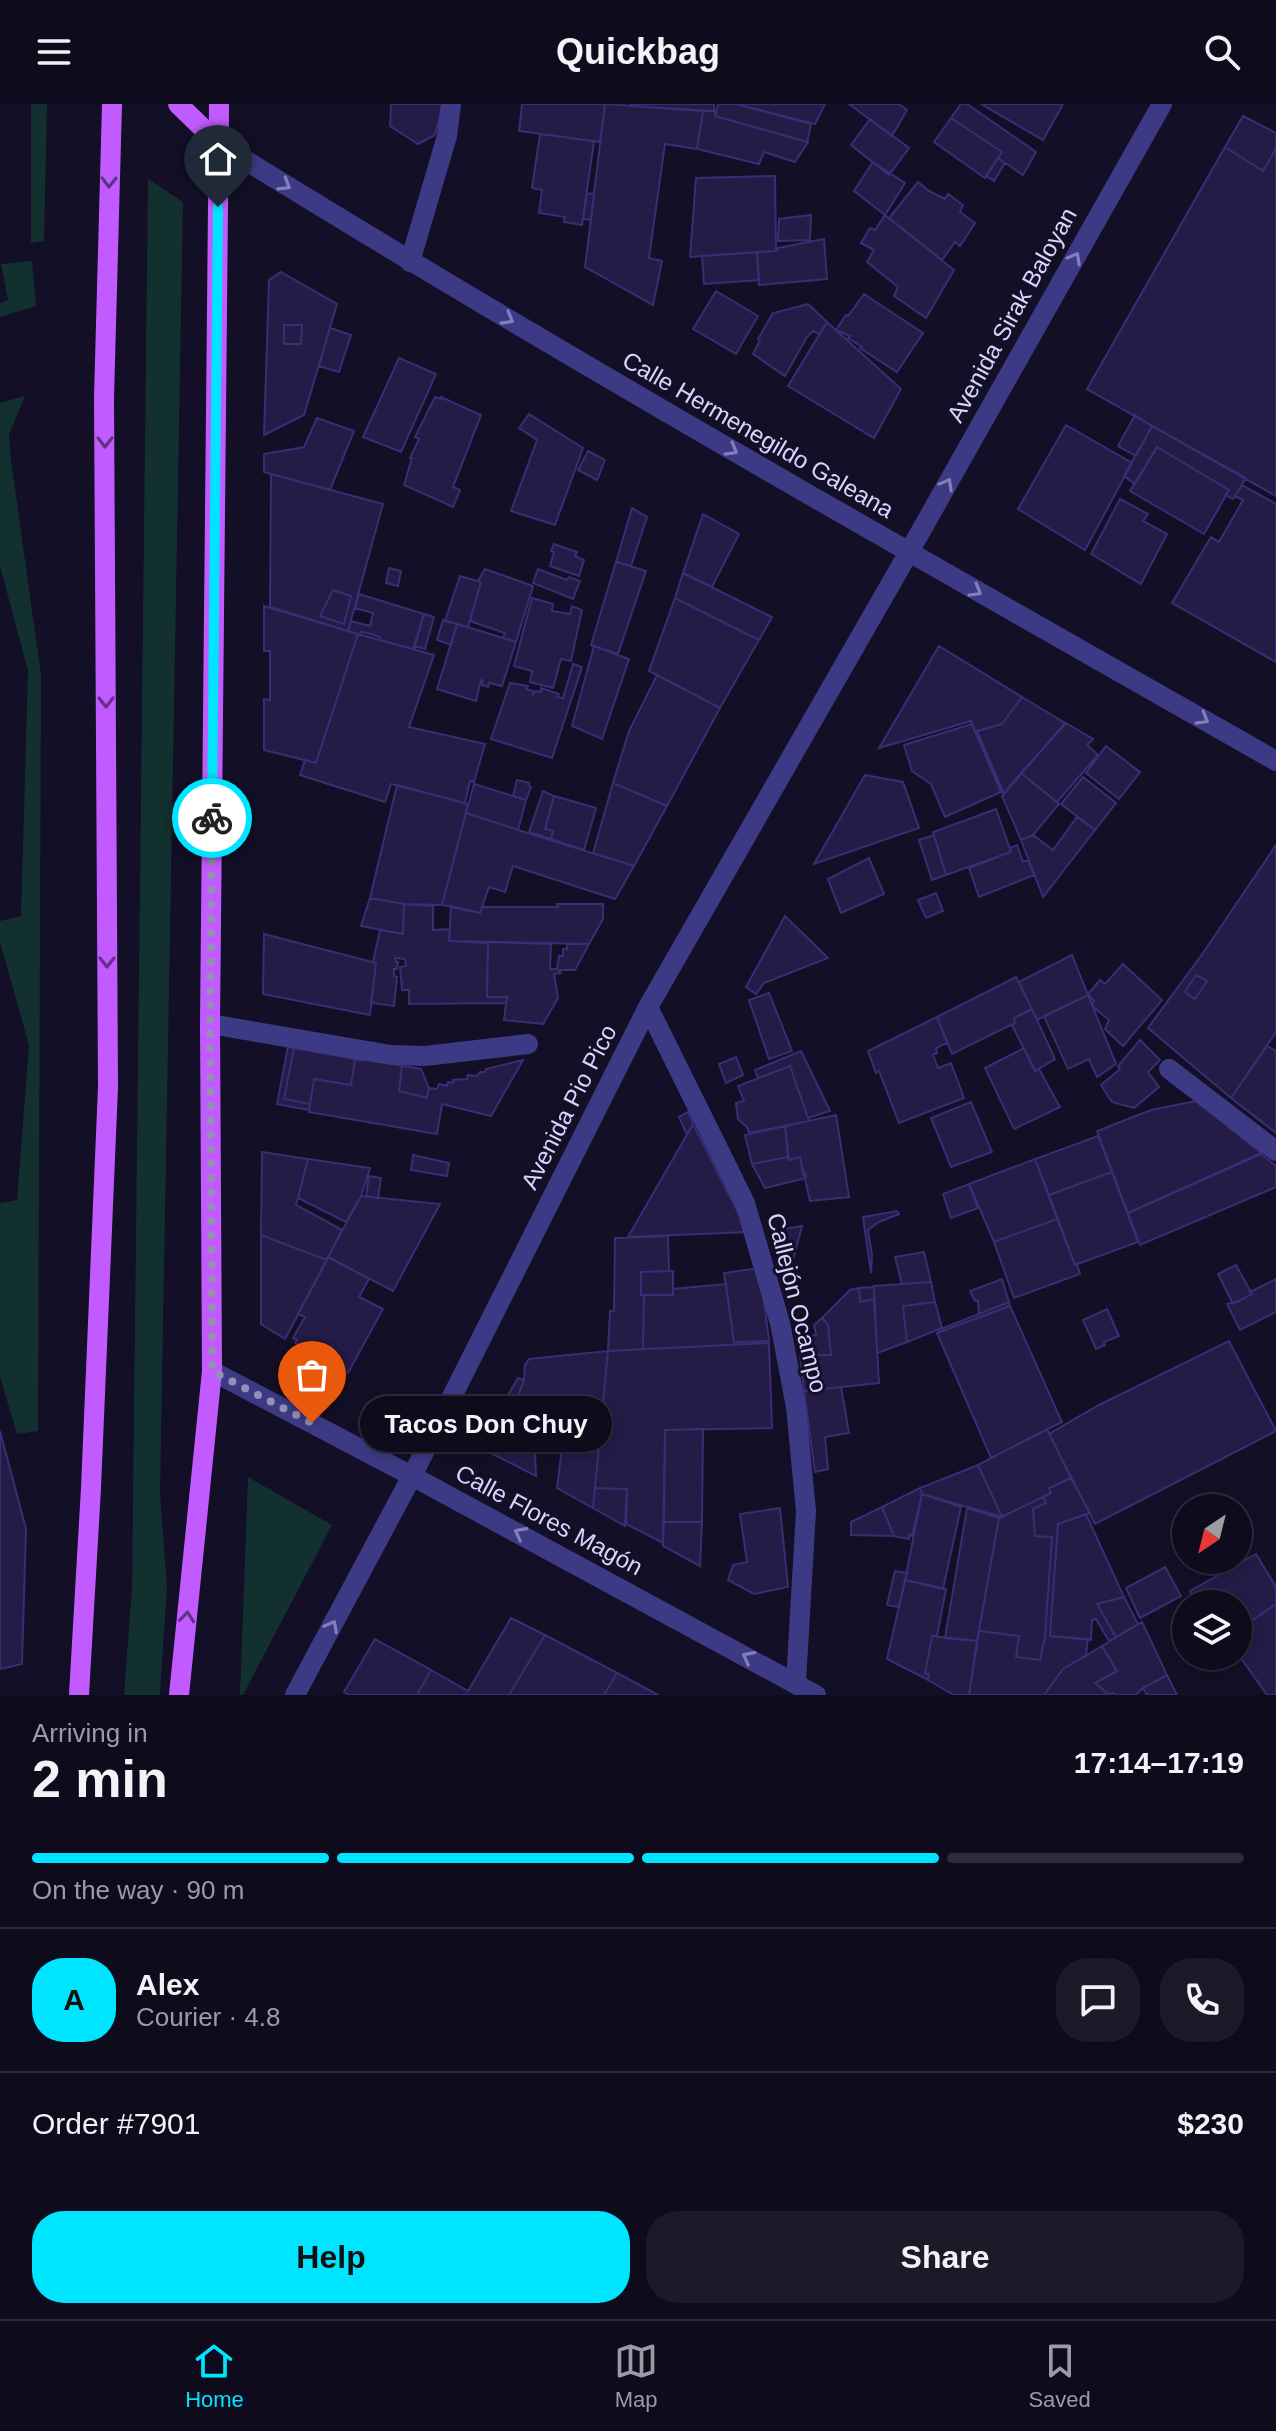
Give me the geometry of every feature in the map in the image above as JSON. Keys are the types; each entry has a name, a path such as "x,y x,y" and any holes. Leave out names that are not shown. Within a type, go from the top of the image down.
{"main road":[{"path":"79,1695 108,1087 104,398 112,104"},
{"path":"178,104 219,144"},
{"path":"179,1695 212,1371 210,1024 219,104"}],"street":[{"path":"410,262 447,136 451,104"},
{"name":"Avenida Sirak Baloyan","path":"909,552 1162,104"},
{"name":"Calle Hermenegildo Galeana","path":"219,144 410,262 1276,761"},
{"name":"Avenida Pio Pico","path":"295,1695 412,1476 648,1007 909,552"},
{"name":"Callejón Ocampo","path":"648,1007 745,1203 780,1323 796,1407 806,1511 796,1682"},
{"path":"210,1024 391,1055 425,1056 528,1044"},
{"path":"1169,1069 1276,1151"},
{"name":"Calle Flores Magón","path":"212,1371 816,1695"}],"green space":[{"path":"31,104 47,104 44,241 31,243"},
{"path":"148,179 183,202 160,1494 167,1586 160,1695 124,1695 132,1588"},
{"path":"32,261 36,306 0,317 0,303 8,300 1,264"},
{"path":"25,396 9,434 41,675 38,1431 17,1434 0,1377 0,1203 17,1200 29,1045 0,942 0,921 21,916 28,671 0,566 0,403"},
{"path":"248,1477 332,1525 243,1695 240,1695"}],"building":[{"path":"391,104 443,104 435,135 418,144 390,126"},
{"path":"522,104 605,104 600,142 519,131"},
{"path":"605,104 703,111 697,149 665,144 649,258 662,261 653,305 585,267"},
{"path":"714,104 714,111 631,106"},
{"path":"718,104 736,104 811,124 807,142 715,116"},
{"path":"736,104 825,104 815,124"},
{"path":"849,104 899,104 907,110 892,136"},
{"path":"961,104 967,104 1036,152 1023,175 998,158 1002,152 951,118"},
{"path":"981,104 1063,104 1043,140"},
{"path":"703,111 714,111 715,116 808,142 795,162 764,152 759,164 697,149"},
{"path":"1243,116 1276,133 1276,149 1263,171 1225,147"},
{"path":"951,118 1002,152 985,178 934,142"},
{"path":"870,119 909,148 889,175 851,145"},
{"path":"540,134 594,141 582,225 564,222 565,217 539,213 542,190 532,188"},
{"path":"1225,147 1263,171 1276,149 1276,496 1087,389"},
{"path":"998,158 1005,163 994,181 986,176"},
{"path":"873,162 905,183 885,215 854,191"},
{"path":"775,176 776,251 690,257 696,178"},
{"path":"918,182 945,199 948,194 963,205 960,212 975,223 960,246 955,242 942,260 889,218"},
{"path":"587,193 594,194 591,220 583,219"},
{"path":"811,215 810,240 778,241 779,219"},
{"path":"885,215 954,270 926,318 894,296 898,287 867,262 874,250 861,243 870,228 875,230"},
{"path":"824,239 827,279 759,285 757,252 776,251 778,248"},
{"path":"757,252 759,280 704,284 702,256"},
{"path":"281,272 337,304 304,415 264,435 269,280","holes":["284,325 302,325 301,344 284,344"]},
{"path":"716,291 758,316 736,354 693,329"},
{"path":"864,294 923,333 897,372 860,348 848,338 850,336 836,330"},
{"path":"808,304 827,322 819,334 813,331 807,337 785,376 753,354 773,313"},
{"path":"827,322 901,389 874,438 788,386"},
{"path":"284,325 302,325 301,344 284,344"},
{"path":"330,328 351,335 339,372 319,366"},
{"path":"399,358 436,374 401,452 363,437"},
{"path":"435,397 481,415 453,487 460,490 453,507 404,485 410,458 419,439 415,437"},
{"path":"529,414 583,448 555,525 511,511 537,440 519,428"},
{"path":"1135,415 1152,426 1136,456 1118,446"},
{"path":"317,418 354,431 330,490 264,472 264,454 304,447"},
{"path":"1066,425 1132,463 1085,550 1018,509"},
{"path":"1152,426 1246,478 1233,499 1225,495 1229,490 1157,447 1135,484 1124,476"},
{"path":"1157,447 1229,490 1204,534 1130,491"},
{"path":"588,451 605,460 597,480 578,470"},
{"path":"271,474 383,504 348,631 270,607","holes":["333,590 351,596 344,624 320,616"]},
{"path":"1242,485 1276,504 1276,662 1172,603 1211,537 1219,542 1243,500 1235,496"},
{"path":"1120,499 1148,514 1143,521 1167,534 1141,584 1091,554"},
{"path":"632,508 647,517 631,566 616,562"},
{"path":"703,514 739,534 712,587 683,573"},
{"path":"554,544 577,552 575,556 584,560 579,576 550,566"},
{"path":"616,562 646,571 618,654 591,645"},
{"path":"389,568 401,571 398,586 386,583"},
{"path":"485,569 533,586 516,642 503,638 505,633 470,621 481,582 478,581"},
{"path":"538,569 567,580 569,577 580,581 573,599 533,583"},
{"path":"683,573 772,617 759,640 675,598"},
{"path":"460,576 481,582 468,627 445,621"},
{"path":"333,590 351,596 344,624 320,616"},
{"path":"359,594 424,614 414,649 379,640 380,637 367,633 361,632 360,635 348,631 351,621 370,626 373,613 355,608"},
{"path":"532,598 553,604 552,611 570,614 572,606 582,610 571,661 561,659 553,688 530,682 532,671 514,666"},
{"path":"675,598 759,640 720,708 649,671"},
{"path":"264,606 358,634 316,763 264,750 264,699 270,700 270,651 264,651"},
{"path":"424,614 434,617 425,649 414,646"},
{"path":"443,620 457,624 451,645 437,640"},
{"path":"457,624 516,642 502,686 489,683 488,687 482,685 481,680 476,701 437,689"},
{"path":"358,634 434,655 409,727 485,744 465,803 391,784 385,802 300,775 305,760 316,763"},
{"path":"594,646 629,659 602,739 572,726"},
{"path":"939,646 1022,697 1002,724 975,732 971,721 879,748"},
{"path":"573,664 582,667 552,758 491,739 510,683 528,686 526,689 533,691 533,694 541,692 541,688 563,698"},
{"path":"657,675 720,708 667,806 613,783 629,731"},
{"path":"1022,697 1065,723 1004,794 977,731 1002,724"},
{"path":"1066,723 1093,739 1087,745 1098,755 1057,802 1021,773"},
{"path":"972,724 1001,792 945,817 931,784 912,771 904,745"},
{"path":"1106,746 1140,772 1119,799 1086,773"},
{"path":"1021,773 1059,804 1033,835 1021,840 1002,796"},
{"path":"865,775 903,782 919,828 814,864"},
{"path":"1083,777 1116,803 1095,830 1061,804"},
{"path":"517,780 529,783 531,787 526,800 513,796"},
{"path":"613,783 667,806 634,866 593,853"},
{"path":"474,784 526,800 518,830 466,813"},
{"path":"397,785 468,804 442,905 404,904 370,898"},
{"path":"543,791 554,796 545,829 553,831 551,839 529,832"},
{"path":"554,796 596,808 584,850 551,839 553,831 545,829"},
{"path":"996,809 1011,852 946,875 933,832"},
{"path":"466,813 634,866 615,899 513,866 505,892 489,887 480,913 442,905"},
{"path":"1077,817 1095,830 1043,897 1021,840 1033,835 1053,850"},
{"path":"934,835 946,875 932,880 919,840"},
{"path":"1017,845 1023,862 1028,860 1034,875 979,897 969,868 1011,852 1010,848"},
{"path":"1276,845 1276,1032 1231,1098 1148,1028","holes":["1196,975 1207,981 1195,999 1185,992"]},
{"path":"869,858 884,894 841,913 828,879"},
{"path":"936,893 943,911 926,918 918,900"},
{"path":"370,898 404,904 403,934 361,926"},
{"path":"404,904 433,906 433,930 450,929 449,941 488,943 487,997 507,997 506,1003 409,1004 409,990 402,990 400,967 406,966 405,959 395,958 398,962 397,969 394,969 394,976 397,977 394,1006 371,1003 376,963 373,962 380,930 403,934"},
{"path":"557,904 603,904 603,919 589,944 449,941 451,906 480,913 482,907 558,907"},
{"path":"785,916 828,958 764,983 756,994 746,987"},
{"path":"264,934 376,963 370,1015 263,994"},
{"path":"488,942 551,944 550,969 557,969 559,956 563,956 567,944 589,944 575,970 559,970 561,973 554,974 558,998 543,1024 504,1020 507,997 487,997"},
{"path":"1072,955 1088,995 1037,1020 1019,982"},
{"path":"1123,964 1162,1000 1123,1046 1105,1029 1109,1020 1092,1006 1094,1001 1088,994 1100,980 1105,984"},
{"path":"1196,975 1207,981 1195,999 1185,992"},
{"path":"1016,977 1032,1009 1014,1018 1015,1023 952,1054 937,1017"},
{"path":"769,993 792,1051 769,1059 749,1000"},
{"path":"1088,995 1116,1064 1097,1077 1089,1059 1068,1069 1044,1016"},
{"path":"1032,1009 1055,1059 1035,1071 1012,1025 1014,1018"},
{"path":"937,1017 947,1043 936,1048 937,1053 933,1055 938,1068 951,1063 964,1098 899,1123 868,1051"},
{"path":"1140,1040 1160,1060 1148,1072 1159,1087 1134,1108 1112,1102 1101,1085 1120,1069 1118,1066"},
{"path":"288,1046 294,1048 284,1099 310,1104 309,1110 277,1104"},
{"path":"1267,1046 1276,1051 1276,1133 1231,1098"},
{"path":"294,1048 355,1059 351,1085 314,1079 310,1104 284,1099"},
{"path":"1024,1048 1035,1071 1039,1069 1060,1107 1014,1129 985,1068"},
{"path":"801,1051 830,1111 808,1118 790,1066 758,1078 755,1070"},
{"path":"364,1057 402,1066 399,1091 427,1098 429,1088 437,1089 439,1084 447,1086 453,1080 467,1079 468,1075 477,1076 486,1069 523,1060 491,1116 442,1104 437,1134 309,1112 314,1079 351,1085 355,1059 363,1061"},
{"path":"736,1057 743,1075 726,1083 719,1064"},
{"path":"402,1066 421,1069 429,1088 427,1098 399,1091"},
{"path":"790,1066 809,1121 749,1133 738,1119 736,1103 744,1101 738,1086"},
{"path":"1196,1101 1261,1153 1128,1213 1097,1131 1151,1110"},
{"path":"971,1102 992,1152 951,1167 931,1118"},
{"path":"688,1112 693,1124 687,1135 679,1117"},
{"path":"836,1115 849,1197 810,1201 800,1157 789,1160 785,1126"},
{"path":"693,1124 748,1232 628,1237"},
{"path":"785,1126 788,1157 752,1164 745,1135"},
{"path":"1098,1136 1112,1172 1049,1195 1035,1159"},
{"path":"262,1152 308,1159 296,1205 342,1230 327,1260 261,1235"},
{"path":"1261,1154 1276,1166 1276,1187 1140,1245 1128,1213"},
{"path":"413,1155 449,1163 447,1176 411,1170"},
{"path":"788,1157 789,1160 800,1157 806,1178 765,1188 752,1164"},
{"path":"308,1159 370,1168 361,1196 346,1222 298,1198"},
{"path":"1035,1159 1057,1219 994,1242 969,1184"},
{"path":"1112,1172 1138,1242 1075,1265 1049,1195"},
{"path":"369,1176 381,1178 378,1198 366,1196"},
{"path":"969,1184 978,1208 951,1218 943,1194"},
{"path":"361,1196 440,1204 393,1291 328,1257"},
{"path":"897,1211 899,1214 868,1230 871,1273 863,1217"},
{"path":"1057,1219 1080,1274 1014,1298 994,1242"},
{"path":"802,1226 790,1271 783,1229"},
{"path":"261,1235 327,1260 285,1339 261,1324"},
{"path":"668,1236 669,1271 641,1272 641,1295 644,1295 643,1349 608,1351 610,1311 614,1311 615,1238"},
{"path":"924,1252 931,1282 902,1284 895,1257"},
{"path":"328,1257 369,1279 359,1297 383,1309 348,1373 295,1343 297,1340 293,1338 305,1317 298,1314"},
{"path":"1236,1265 1252,1294 1233,1304 1218,1274"},
{"path":"760,1268 769,1341 734,1342 724,1273"},
{"path":"673,1271 673,1295 641,1295 641,1272"},
{"path":"1002,1279 1009,1302 979,1314 978,1301 970,1291"},
{"path":"1276,1279 1276,1312 1240,1330 1227,1304 1239,1301"},
{"path":"931,1282 935,1302 903,1306 907,1342 877,1353 874,1286"},
{"path":"726,1284 734,1342 768,1343 643,1349 644,1295 673,1295 673,1289"},
{"path":"874,1287 874,1299 860,1302 859,1288"},
{"path":"859,1288 860,1302 874,1299 879,1383 804,1391 800,1355 831,1355 828,1325 822,1318 850,1290"},
{"path":"935,1302 942,1328 907,1342 903,1306"},
{"path":"1009,1302 1010,1306 940,1332 938,1330"},
{"path":"1010,1306 1062,1422 991,1458 937,1333"},
{"path":"1107,1309 1119,1336 1096,1349 1083,1320"},
{"path":"822,1318 828,1325 831,1355 800,1355 798,1336 816,1335 814,1325"},
{"path":"1229,1341 1276,1431 1095,1524 1049,1434 1099,1405"},
{"path":"769,1343 772,1428 665,1430 663,1543 626,1524 627,1489 595,1488 608,1351"},
{"path":"608,1351 601,1425 554,1423 553,1415 534,1415 534,1430 511,1432 509,1420 529,1359"},
{"path":"518,1378 524,1380 509,1420 511,1432 534,1430 536,1476 483,1449 482,1439"},
{"path":"841,1387 849,1433 825,1437 828,1469 815,1472 804,1391"},
{"path":"565,1424 601,1425 593,1508 557,1488"},
{"path":"703,1429 702,1522 664,1522 665,1430"},
{"path":"1047,1429 1071,1478 1049,1488 1051,1493 1002,1517 978,1465"},
{"path":"0,1431 26,1529 22,1664 0,1669"},
{"path":"978,1465 1002,1517 922,1494 920,1488"},
{"path":"1071,1478 1090,1513 1058,1524 1050,1636 1088,1639 1086,1656 1063,1669 1044,1695 969,1695 979,1631 1019,1636 1016,1657 1040,1660 1045,1636 1052,1537 1035,1536 1033,1509 1046,1503 1043,1497 1051,1493 1049,1488"},
{"path":"595,1488 627,1489 625,1526 593,1508"},
{"path":"920,1488 922,1494 912,1536 909,1535 909,1539 894,1536 882,1507"},
{"path":"922,1494 961,1507 943,1589 905,1580"},
{"path":"1043,1497 1046,1503 1033,1509 1035,1536 1052,1537 1045,1636 1040,1660 1016,1657 1019,1636 979,1631 999,1518"},
{"path":"882,1507 894,1536 851,1535 851,1522"},
{"path":"780,1508 788,1587 754,1594 728,1580 733,1565 747,1562 740,1514"},
{"path":"967,1508 999,1518 977,1641 945,1638"},
{"path":"1086,1514 1124,1597 1097,1604 1116,1637 1109,1641 1096,1619 1092,1620 1091,1640 1050,1636 1058,1524"},
{"path":"664,1522 702,1522 700,1566 663,1546"},
{"path":"1256,1554 1276,1587 1276,1604 1252,1620 1252,1590 1192,1590 1220,1574 1252,1574 1252,1556"},
{"path":"1165,1567 1178,1590 1172,1590 1172,1601 1140,1618 1126,1588"},
{"path":"895,1571 907,1573 899,1607 887,1605"},
{"path":"905,1580 946,1589 937,1636 932,1636 925,1674 929,1674 928,1680 887,1659"},
{"path":"1124,1597 1138,1624 1116,1637 1097,1604"},
{"path":"1276,1604 1276,1695 1267,1695 1249,1670 1252,1670 1252,1620"},
{"path":"511,1618 545,1635 509,1695 417,1695 431,1670 468,1691"},
{"path":"1142,1622 1167,1675 1136,1695 1109,1695 1095,1683 1117,1671 1102,1646"},
{"path":"545,1635 617,1673 604,1695 509,1695"},
{"path":"932,1636 977,1641 969,1695 954,1695 928,1680 929,1674 925,1674"},
{"path":"375,1639 431,1670 417,1695 349,1695 344,1692"},
{"path":"1102,1646 1117,1671 1095,1683 1109,1695 1044,1695 1063,1669"},
{"path":"617,1673 649,1690 658,1695 604,1695"},
{"path":"1167,1675 1177,1695 1147,1695 1143,1688"}],"way so far":[{"path":"212,818 212,1371 312,1423"}],"place":[{"name":"Tacos Don Chuy","path":"312,1423"}],"route":[{"path":"212,818 218,207"}]}
